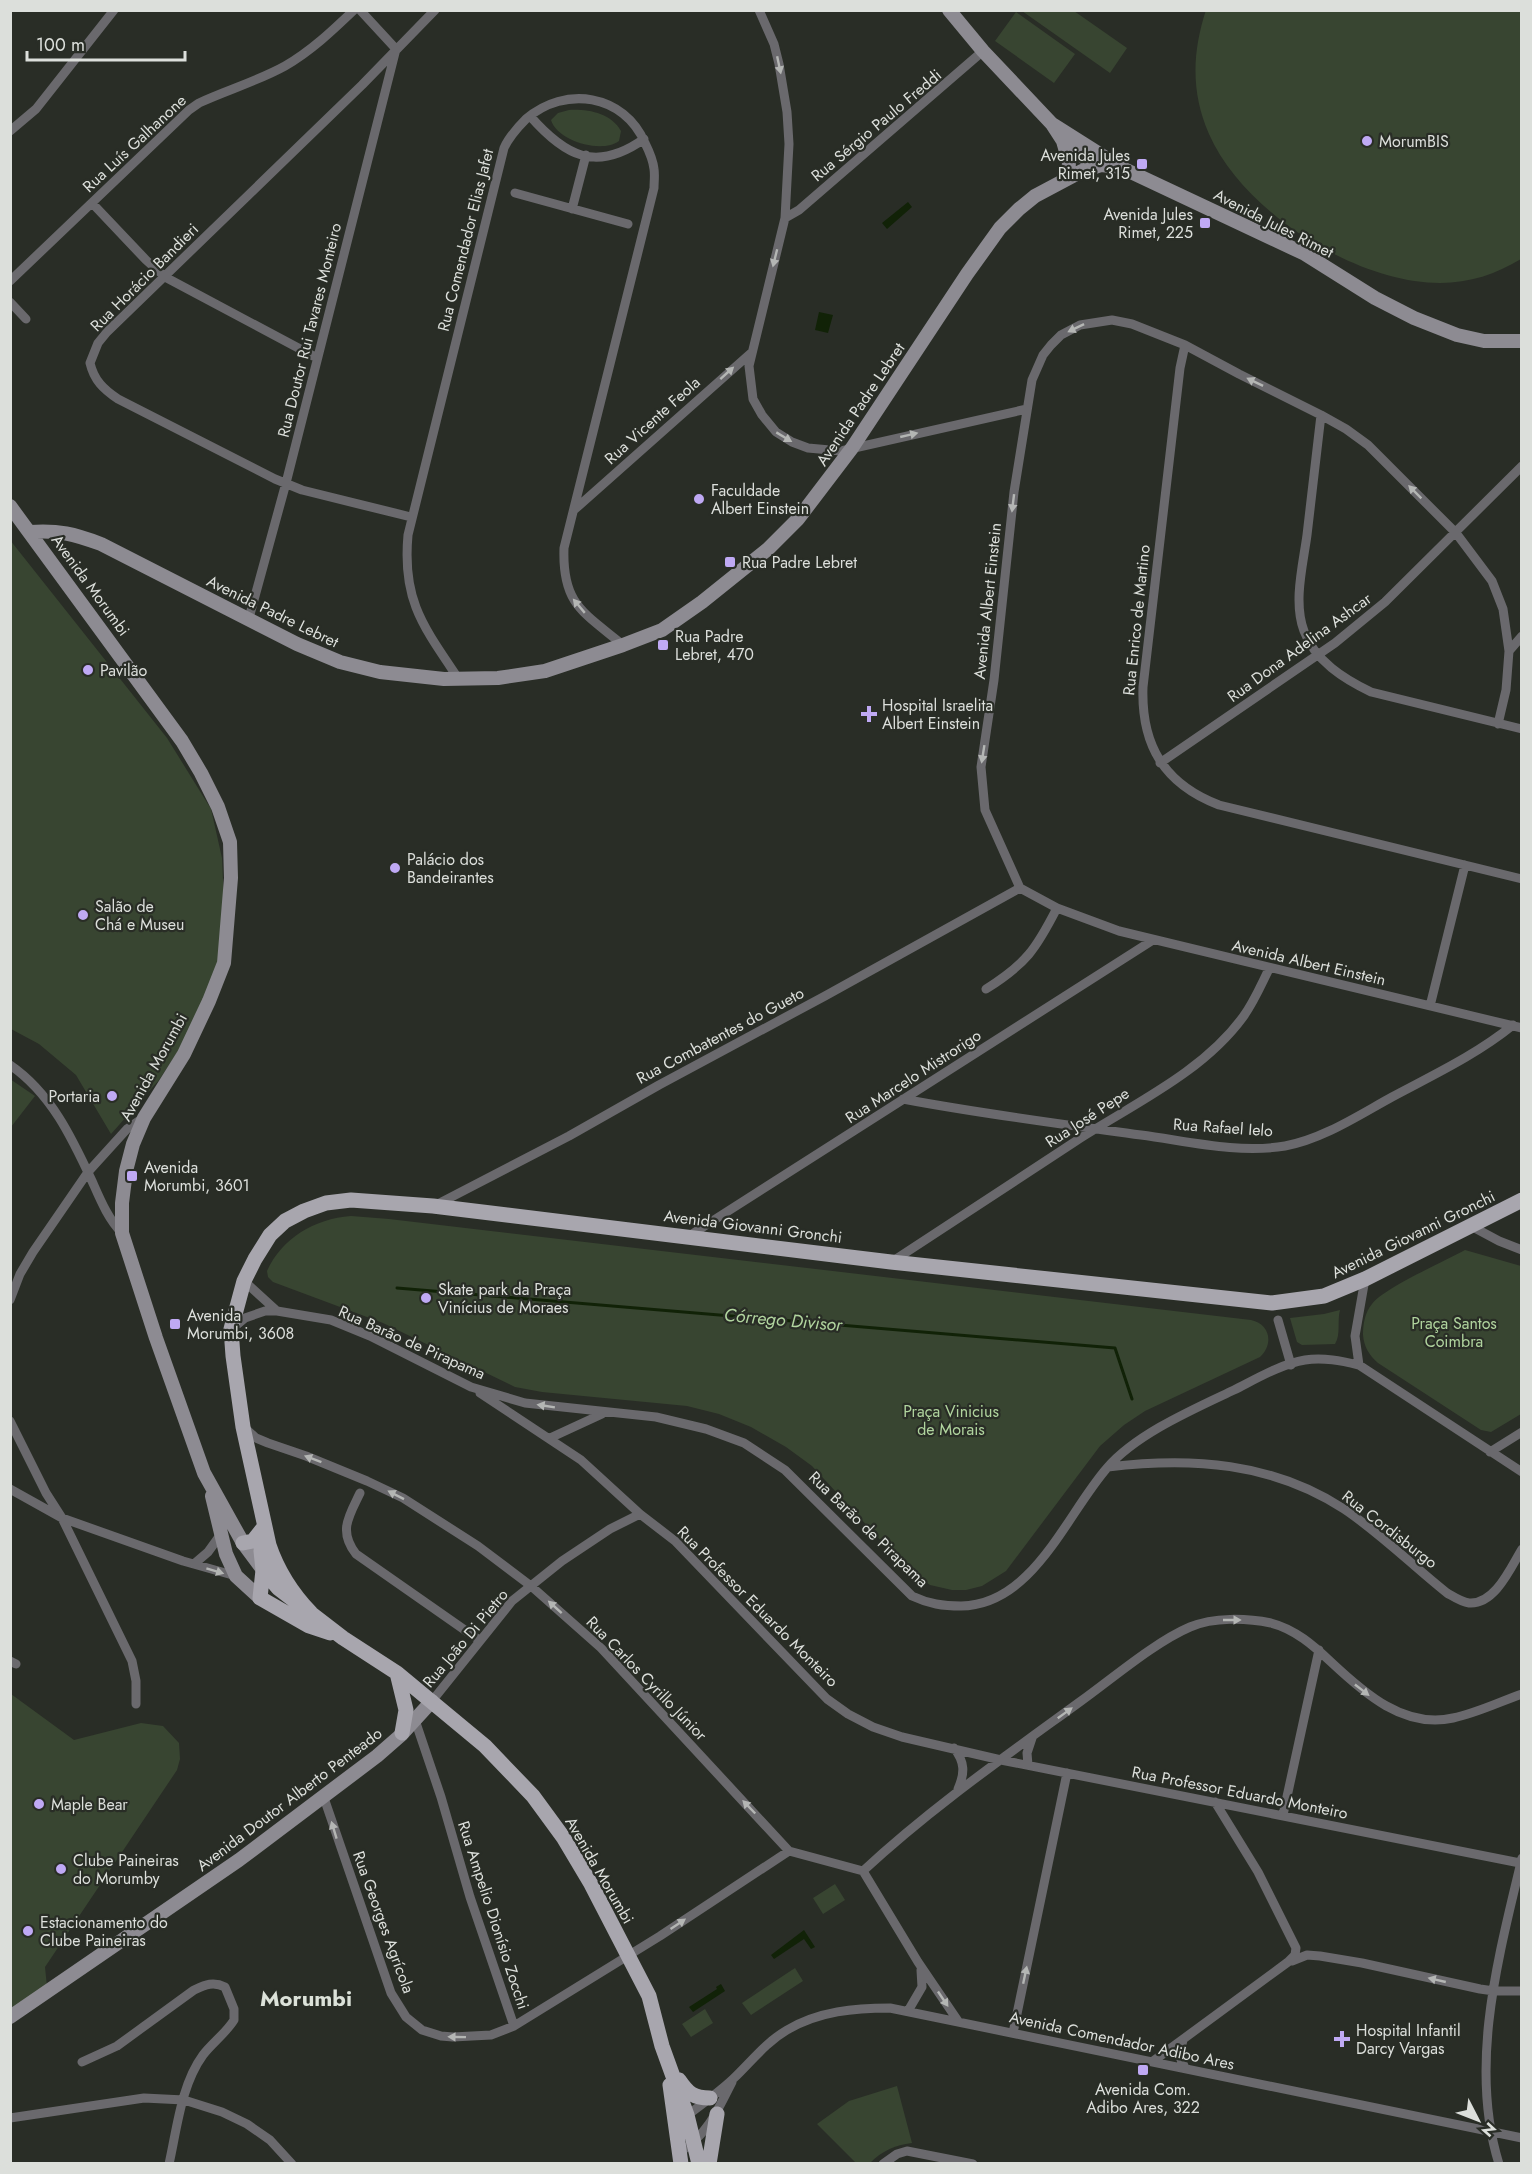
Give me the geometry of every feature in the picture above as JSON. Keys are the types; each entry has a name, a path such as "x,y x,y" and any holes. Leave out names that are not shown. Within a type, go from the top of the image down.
{"main road":[{"name":"Avenida Jules Rimet","path":"948,10 1052,124 1063,141 1095,166"},
{"name":"Avenida Jules Rimet","path":"1052,124 1120,167 1305,254 1375,298 1414,318 1457,335 1484,341 1521,341"},
{"path":"1063,141 1069,162 1068,177"},
{"name":"Avenida Padre Lebret","path":"30,531 55,531 101,544 297,644 340,662 381,672 444,679 498,678 545,671 662,630 702,602 768,549 798,519 852,448 1000,228 1035,196 1068,177 1095,166 1120,167"},
{"name":"Avenida Morumbi","path":"10,506 182,741 218,807 230,842 231,878 224,963 184,1054 144,1118 133,1144 126,1171 122,1203 122,1233 160,1350 210,1486 226,1554 236,1576 260,1598 309,1626 343,1638"},
{"path":"48,557 48,543 55,531"},
{"name":"Avenida Giovanni Gronchi","path":"311,1613 291,1591 281,1575 274,1561 264,1527 243,1427 231,1329 244,1281 270,1235 285,1221 326,1203 351,1200 433,1206 891,1262 1272,1303 1324,1296 1365,1279 1521,1200"},
{"name":"Avenida Morumbi","path":"210,1486 243,1543 278,1587 343,1638 397,1674 485,1746 532,1796 568,1846 649,1996 681,2120 680,2158"},
{"path":"243,1543 253,1541 264,1527"},
{"name":"Avenida Giovanni Gronchi","path":"260,1598 264,1527"},
{"path":"397,1674 406,1710 402,1733"},
{"name":"Avenida Doutor Alberto Penteado","path":"10,2018 230,1866 378,1756 432,1701"},
{"path":"667,2061 687,2092 696,2097 710,2098"},
{"path":"710,2163 717,2114"},
{"name":"Avenida Morumbi","path":"681,2120 694,2143 699,2163"}],"street":[{"path":"10,131 36,109 114,10"},
{"name":"Rua Luís Galhanone","path":"10,281 189,110 207,99 284,67 312,48 354,10"},
{"path":"360,10 396,49"},
{"name":"Rua Horácio Bandieri","path":"411,517 302,490 195,440 118,399 104,389 97,381 90,363 98,343 435,10"},
{"path":"759,10 774,44 787,112 789,170 785,218 750,353 749,381 753,399 762,415 776,432 792,442 808,448 841,451 1027,409"},
{"name":"Rua Doutor Rui Tavares Monteiro","path":"249,618 286,483 396,49"},
{"name":"Rua Sérgio Paulo Freddi","path":"785,218 799,210 983,51"},
{"name":"Rua Comendador Elias Jafet","path":"458,678 428,634 412,599 406,556 411,517 504,148 512,134 540,108 568,98 589,99 608,104 621,112 644,139 654,168 654,188 564,548 565,578 568,589 581,610 622,645"},
{"path":"530,116 546,135 560,146 575,153 608,157 620,154 644,139"},
{"path":"572,209 586,155"},
{"path":"515,193 628,224"},
{"path":"92,202 165,277 317,358"},
{"path":"10,302 26,319"},
{"name":"Avenida Albert Einstein","path":"1498,724 1506,690 1509,651 1503,609 1492,580 1456,533 1368,445 1321,415 1185,345 1132,324 1112,320 1080,324 1061,335 1043,355 1032,380 1014,492 994,680 981,767 985,810 1020,888 1057,908 1119,931 1269,969 1517,1026"},
{"name":"Rua Enrico de Martino","path":"1185,345 1180,368 1143,687 1142,706 1146,729 1160,763 1191,792 1219,805 1521,879"},
{"name":"Rua Vicente Feola","path":"574,510 750,353"},
{"path":"1321,415 1299,599 1304,631 1318,654 1350,682 1371,692 1521,729"},
{"name":"Rua Dona Adelina Ashcar","path":"1160,763 1335,643 1385,602 1521,466"},
{"path":"1509,651 1521,636"},
{"path":"1430,1006 1465,865"},
{"name":"Rua Combatentes do Gueto","path":"433,1206 569,1136 658,1085 1020,888"},
{"path":"986,989 1024,962 1039,942 1057,908"},
{"name":"Rua Marcelo Mistrorigo","path":"689,1236 848,1137 903,1099 1153,940"},
{"name":"Rua José Pepe","path":"891,1262 1094,1129 1175,1079 1214,1049 1242,1018 1256,997 1269,969"},
{"name":"Rua Rafael Ielo","path":"903,1099 1094,1129 1218,1145 1254,1148 1286,1146 1315,1137 1359,1115 1481,1049 1517,1026"},
{"path":"10,1065 40,1090 52,1106 88,1172 108,1215 122,1233"},
{"path":"10,1300 20,1274 33,1251 88,1172 127,1129 144,1118"},
{"path":"1471,1226 1521,1250"},
{"path":"1365,1279 1354,1336 1359,1365 1521,1472"},
{"path":"244,1281 277,1311"},
{"name":"Rua Barão de Pirapama","path":"231,1329 254,1314 277,1311 331,1320 370,1336 471,1387 525,1403 656,1417 706,1429 744,1443 785,1470 912,1596 928,1604 947,1606 975,1605 1000,1596 1017,1585 1038,1562 1107,1467 1134,1445 1166,1424 1260,1377 1305,1360 1328,1359 1359,1365"},
{"path":"1278,1320 1291,1365"},
{"name":"Rua Professor Eduardo Monteiro","path":"471,1387 581,1460 640,1514 675,1541 827,1699 848,1714 873,1727 902,1737 1001,1760 1521,1861"},
{"name":"Rua Barão de Pirapama","path":"550,1438 604,1413"},
{"path":"10,1421 33,1468 62,1518 132,1661 136,1681 136,1704"},
{"name":"Rua Carlos Cyrillo Júnior","path":"243,1427 268,1443 353,1474 403,1498 478,1546 531,1586 601,1648 789,1851"},
{"path":"1490,1452 1521,1432"},
{"name":"Rua Cordisburgo","path":"1107,1467 1179,1461 1220,1464 1273,1476 1323,1497 1344,1509 1447,1593 1461,1601 1471,1603 1481,1600 1497,1588 1521,1549"},
{"path":"10,1489 62,1518 194,1564 236,1576"},
{"path":"360,1494 348,1518 345,1535 356,1554 479,1640"},
{"name":"Rua João Di Pietro","path":"432,1701 512,1601 562,1561 610,1529 640,1514"},
{"path":"194,1564 208,1552 221,1534"},
{"path":"863,1870 913,1825 957,1792 1132,1664 1174,1635 1192,1626 1217,1620 1249,1620 1271,1623 1288,1629 1319,1650 1352,1682 1380,1704 1415,1718 1438,1720 1453,1718 1521,1694"},
{"path":"1283,1815 1319,1650"},
{"name":"Rua Ampelio Dionísio Zocchi","path":"415,1720 441,1797 470,1898 514,2026 629,1956 789,1851"},
{"path":"1028,1765 1027,1752 1034,1736"},
{"path":"954,1748 963,1764 963,1779 957,1792"},
{"path":"1013,2032 1068,1773"},
{"name":"Rua Georges Agrícola","path":"323,1795 391,1993 406,2017 422,2030 453,2037 491,2035 514,2026"},
{"path":"1152,2062 1295,1955 1296,1948 1258,1872 1215,1802"},
{"path":"789,1851 863,1870 918,1962 958,2020"},
{"path":"1498,2163 1487,2103 1487,2037 1494,1991 1521,1861"},
{"path":"1294,1945 1307,1955"},
{"path":"1288,1962 1307,1955 1362,1963 1494,1991 1521,1990"},
{"path":"908,2011 922,1987 923,1978 918,1962"},
{"path":"82,2062 117,2046 181,1998 208,1984 220,1984 228,1991 235,2015 231,2024 198,2063 184,2100 169,2163"},
{"name":"Avenida Comendador Adibo Ares","path":"681,2120 735,2078 766,2045 788,2030 814,2017 868,2008 908,2011 958,2020 1521,2138"},
{"path":"1183,2040 1179,2055 1185,2068"},
{"name":"Avenida Comendador Adibo Ares","path":"680,2158 717,2114 735,2078"},
{"path":"10,2118 144,2098 184,2100 222,2112 247,2124 270,2140 292,2163"},
{"path":"883,2163 907,2151 929,2159 973,2163"}],"green space":[{"name":"MorumBIS","path":"1206,10 1521,11 1521,259 1492,273 1462,281 1440,283 1407,280 1373,271 1339,256 1306,238 1275,215 1248,190 1225,163 1203,119 1196,88 1196,57"},
{"path":"1022,11 1074,11 1127,48 1110,73"},
{"path":"1016,12 1075,54 1054,83 995,41"},
{"path":"569,110 591,111 605,116 621,131 619,141 611,145 592,146 562,134 551,120 558,113"},
{"path":"10,540 167,738 211,809 222,858 225,926 214,984 187,1037 159,1080 111,1134 76,1075 39,1044 11,1029"},
{"path":"10,1079 35,1096 11,1127 10,1127"},
{"name":"Praça Vinicius de Morais","path":"351,1216 1251,1320 1266,1330 1268,1341 1260,1357 1145,1411 1124,1425 1100,1446 1006,1571 982,1586 966,1590 952,1590 930,1585 909,1571 812,1466 786,1447 751,1427 719,1414 687,1406 542,1392 515,1387 383,1323 273,1282 268,1277 267,1271 273,1259 290,1240 324,1221"},
{"name":"Praça Santos Coimbra","path":"1465,1250 1521,1266 1521,1414 1491,1432 1481,1430 1378,1363 1368,1350 1363,1335 1366,1314 1379,1298 1401,1283"},
{"path":"1340,1310 1338,1336 1335,1344 1302,1345 1297,1342 1290,1318"},
{"name":"Clube Paineiras do Morumby","path":"11,1694 74,1740 141,1723 163,1726 179,1743 180,1759 177,1770 45,1967 47,1987 11,2011"},
{"path":"835,1884 845,1900 823,1914 813,1898"},
{"path":"795,1968 803,1981 751,2015 742,2003"},
{"path":"705,2009 713,2023 691,2037 682,2024"},
{"path":"897,2086 912,2143 889,2149 870,2163 856,2163 817,2124 849,2101"}],"shaded area":[{"path":"908,202 912,207 887,229 882,223"},
{"path":"819,312 833,315 828,333 815,330"},
{"path":"804,1930 815,1947 811,1949 804,1939 774,1959 771,1955"},
{"path":"721,1984 725,1991 693,2012 689,2007"}],"waterway":[{"name":"Córrego Divisor","path":"397,1288 1115,1348 1132,1399"}],"place":[{"name":"MorumBIS","path":"1367,141"},
{"name":"Avenida Jules Rimet, 315","path":"1142,164"},
{"name":"Avenida Jules Rimet, 225","path":"1205,223"},
{"name":"Faculdade Albert Einstein","path":"699,499"},
{"name":"Rua Padre Lebret","path":"730,562"},
{"name":"Rua Padre Lebret, 470","path":"663,645"},
{"name":"Pavilão","path":"88,670"},
{"name":"Hospital Israelita Albert Einstein","path":"869,714"},
{"name":"Palácio dos Bandeirantes","path":"395,868"},
{"name":"Salão de Chá e Museu","path":"83,915"},
{"name":"Portaria","path":"112,1096"},
{"name":"Avenida Morumbi, 3601","path":"132,1176"},
{"name":"Skate park da Praça Vinícius de Moraes","path":"426,1298"},
{"name":"Avenida Morumbi, 3608","path":"175,1324"},
{"name":"Maple Bear","path":"39,1804"},
{"name":"Clube Paineiras do Morumby","path":"61,1869"},
{"name":"Estacionamento do Clube Paineiras","path":"28,1931"},
{"name":"Hospital Infantil Darcy Vargas","path":"1342,2039"},
{"name":"Avenida Com. Adibo Ares, 322","path":"1143,2070"}],"district":[{"name":"Morumbi","path":"306,1998"}]}
